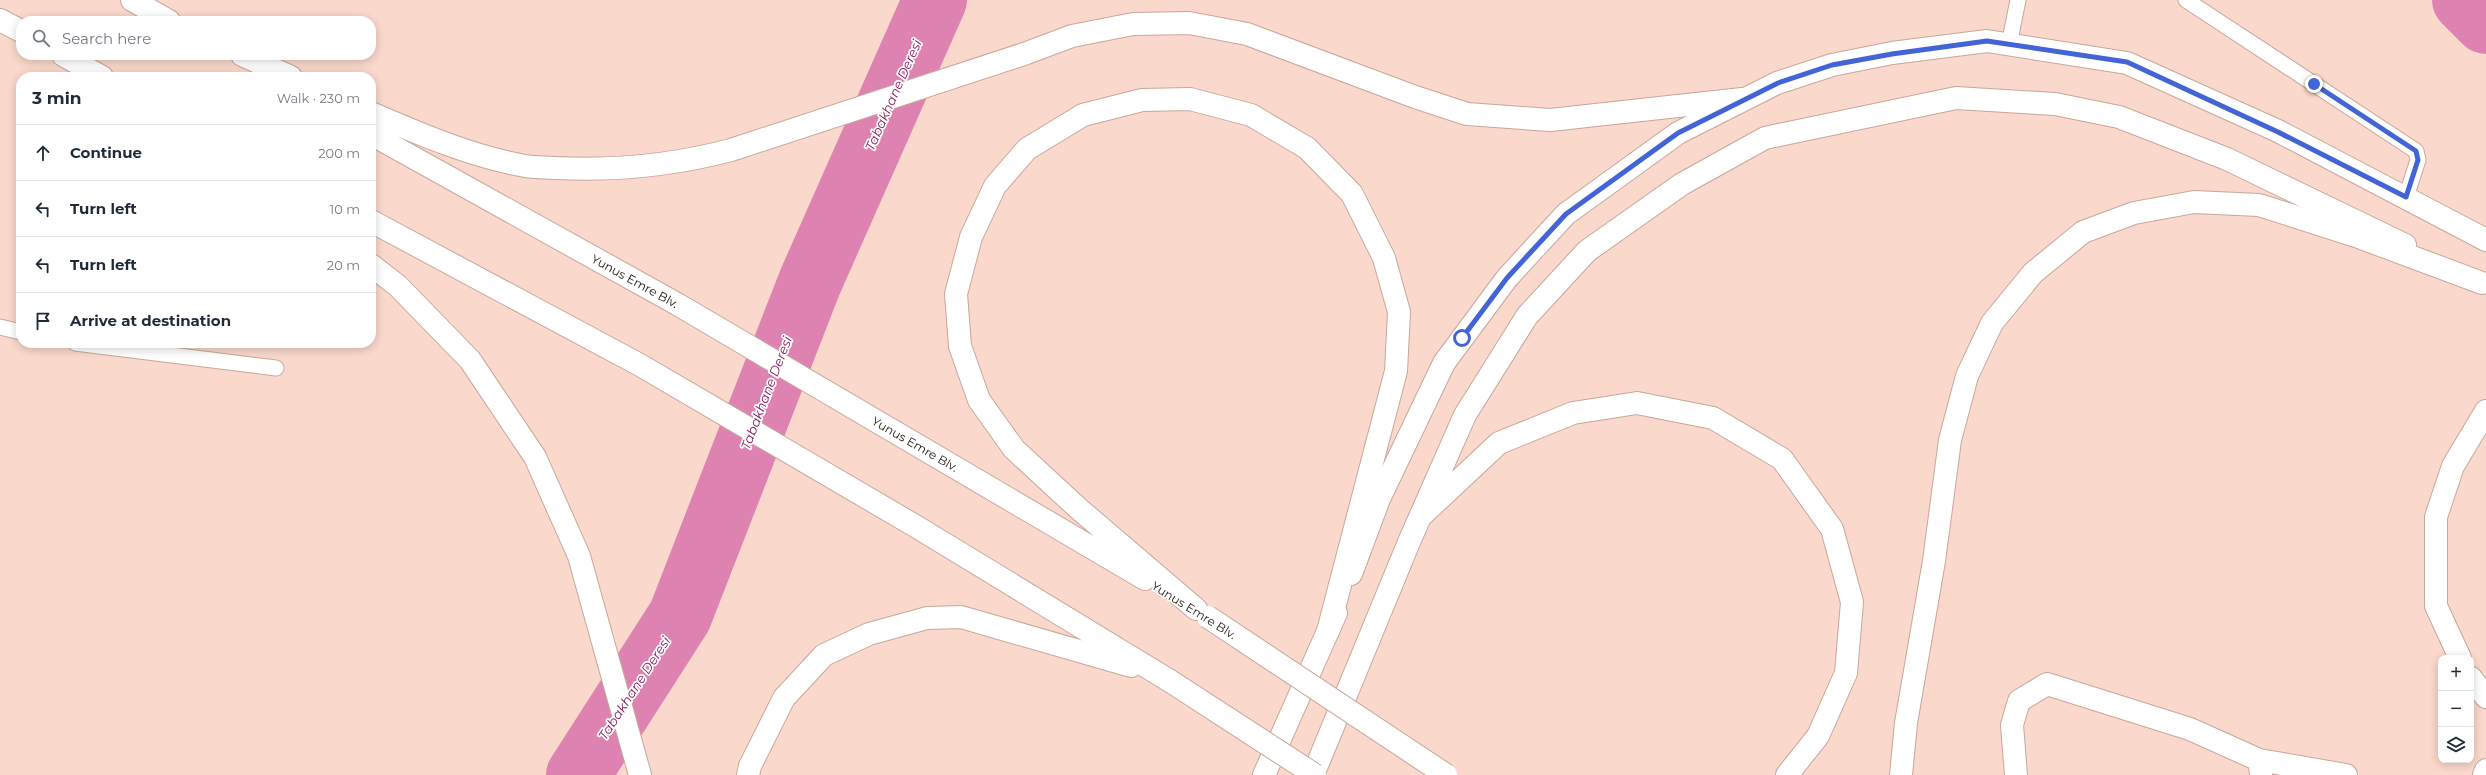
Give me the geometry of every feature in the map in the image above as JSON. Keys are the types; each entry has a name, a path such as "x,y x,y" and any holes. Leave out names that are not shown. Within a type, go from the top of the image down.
{"main road":[{"path":"132,0 160,16"},
{"path":"0,20 16,29"},
{"path":"376,115 439,143 521,166 591,170 698,159 1024,54 1072,36 1133,24 1189,23 1247,34 1415,97 1467,114 1550,120 1742,99"},
{"path":"1264,775 1328,631 1379,499 1444,363 1507,278 1566,214 1678,133 1742,99 1778,83 1832,65 1892,54 1987,41 2127,62 2278,132 2406,197 2486,240"},
{"path":"72,60 93,72"},
{"path":"238,60 260,72"},
{"path":"253,60 280,72"},
{"path":"376,224 640,365 917,527 1164,678 1314,775 1420,516 1465,415 1527,316 1587,252 1682,184 1765,138 1862,116 1956,98 2054,104 2119,117 2227,159 2484,284"},
{"path":"1202,613 1079,510 1014,450 979,400 960,346 956,294 971,237 995,186 1027,149 1083,115 1142,100 1190,99 1251,115 1307,148 1352,194 1384,258 1399,312 1396,371 1328,631"},
{"name":"Yunus Emre Blv.","path":"376,137 676,304 956,467 1202,613 1446,775"},
{"path":"1901,775 1906,723 1934,561 1950,440 1967,376 1992,323 2032,273 2083,232 2134,213 2194,202 2259,204 2356,236 2484,284"},
{"path":"376,269 398,286 470,360 535,457 579,556 640,775"},
{"path":"1420,516 1499,443 1573,412 1637,403 1713,418 1782,459 1832,529 1852,602 1846,673 1818,736 1787,775"},
{"path":"2459,655 2436,606 2436,517 2453,466 2486,411"},
{"path":"748,775 750,766 784,698 824,655 869,634 927,618 961,617 1164,678"},
{"path":"2474,682 2486,697"},
{"path":"2016,775 2012,725 2019,702 2047,684 2190,729 2260,767 2346,775"},
{"path":"2484,775 2486,770"}],"lane":[{"path":"2009,45 2018,0"},
{"path":"2186,0 2416,151 2418,160 2406,197"},
{"path":"0,327 16,331"},
{"path":"115,348 276,368"}],"waterway":[{"name":"Tabakhane Deresi","path":"578,775 680,616 810,282 935,0"},
{"name":"Tabakhane Deresi","path":"2464,0 2486,22"}],"route":[{"path":"1462,338 1507,278 1566,214 1678,133 1742,99 1778,83 1832,65 1892,54 1987,41 2127,62 2278,132 2406,197 2418,160 2416,151 2314,84"}]}
